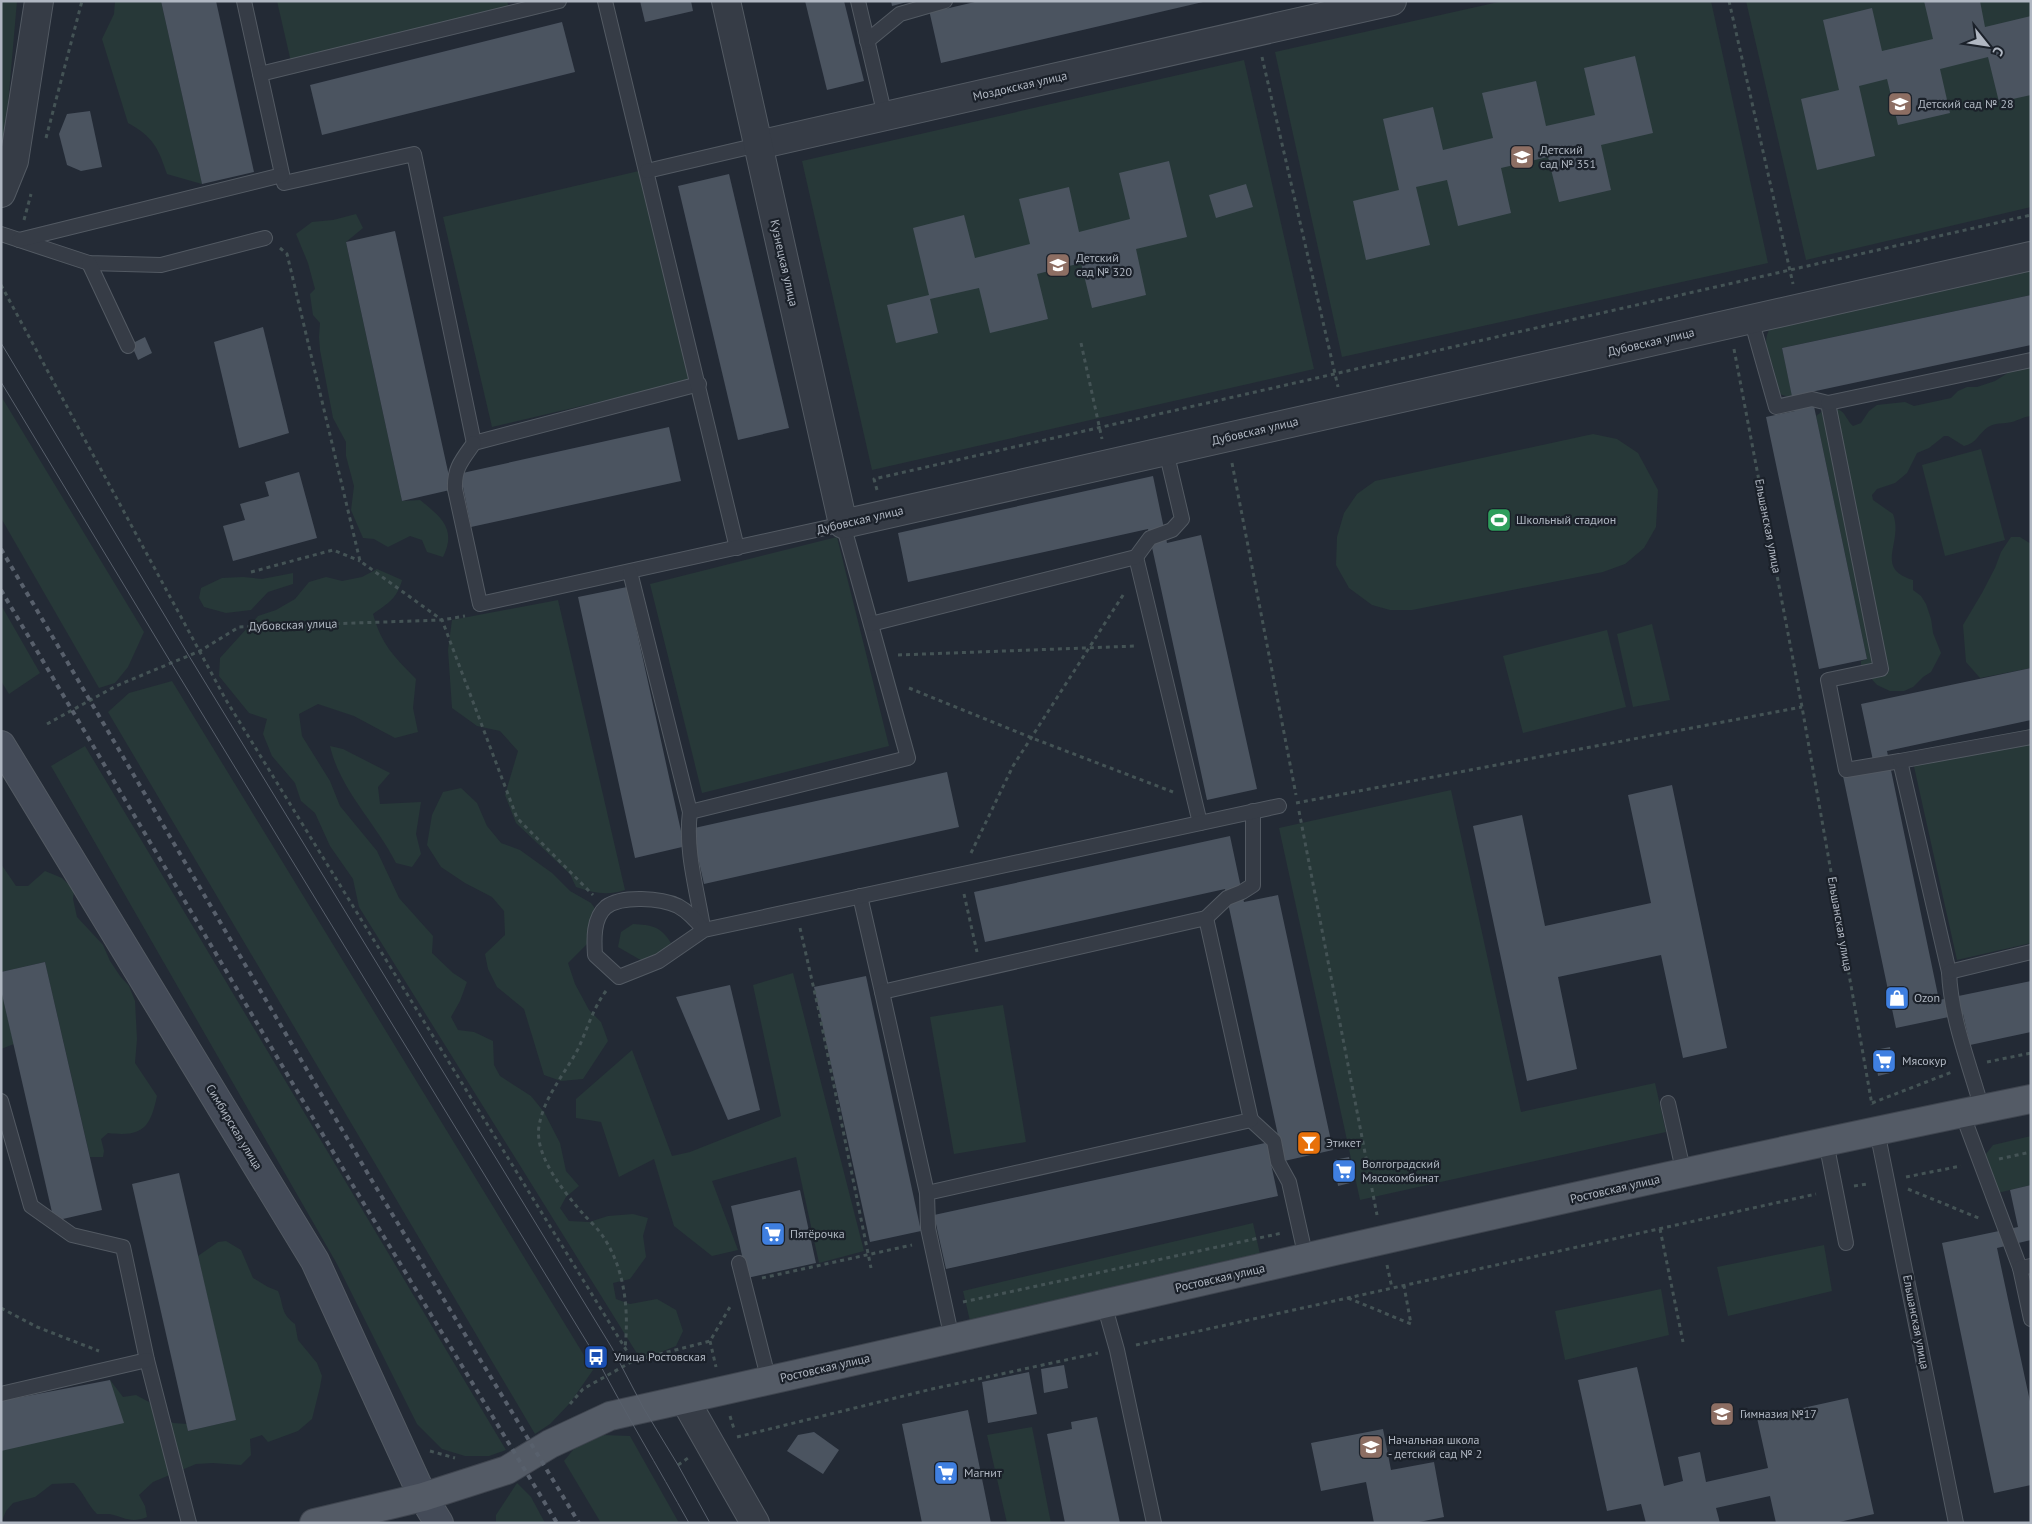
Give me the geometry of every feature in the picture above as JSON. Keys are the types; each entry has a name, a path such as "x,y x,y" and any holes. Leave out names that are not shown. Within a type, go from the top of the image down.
{"main road":[{"name":"Симбирская улица","path":"1,745 315,1261 423,1497 439,1523"},
{"name":"Ростовская улица","path":"314,1523 423,1497 507,1470 550,1444 610,1416 1382,1240 1826,1142 2031,1099"}],"street":[{"path":"1,193 14,161 39,1"},
{"name":"Кузнецкая улица","path":"726,1 843,524"},
{"name":"Моздокская улица","path":"758,146 1392,1"},
{"name":"Дубовская улица","path":"843,524 2031,256"},
{"path":"685,1400 755,1523"}],"lane":[{"path":"244,1 284,184 414,154 474,444 699,384"},
{"path":"260,74 559,1"},
{"path":"605,1 699,384 737,548"},
{"path":"858,1 885,116"},
{"path":"867,41 900,14 945,1"},
{"name":"Моздокская улица","path":"647,171 758,146"},
{"path":"19,240 282,175"},
{"path":"1,234 89,263 161,265 265,238"},
{"path":"89,263 128,346"},
{"path":"1741,322 1776,407 1812,399 1828,403 2031,360"},
{"path":"1828,403 1881,669 1828,680 1846,770 2031,737"},
{"name":"Дубовская улица","path":"474,444 454,475 455,489 480,604 843,524"},
{"path":"1166,451 1182,518 1172,530 1150,538 1138,563 1200,823"},
{"path":"690,812 908,758 843,524"},
{"path":"871,624 1138,563"},
{"path":"630,572 690,812 687,830 704,930"},
{"path":"1900,761 1949,972 1950,998 1954,1016 1969,1066 1972,1111 1980,1163 2006,1230 2026,1267 2031,1319"},
{"path":"704,930 694,917 677,906 658,901 638,899 618,901 605,908 596,923 594,938 596,955 619,977 659,961 704,930 1279,806"},
{"path":"882,992 1206,918 1227,898 1253,885 1253,811"},
{"path":"860,896 927,1193 928,1228 952,1339"},
{"path":"1206,918 1252,1120 1274,1141 1278,1162 1289,1182 1306,1258"},
{"path":"1949,972 2031,952"},
{"path":"1,1101 32,1206 72,1236 123,1247 147,1360 188,1523"},
{"path":"1668,1103 1684,1174"},
{"path":"927,1193 1252,1120"},
{"name":"Ельшанская улица","path":"1877,1131 1956,1523"},
{"path":"1826,1142 1846,1243"},
{"path":"739,1263 769,1381"},
{"path":"1104,1304 1117,1350 1154,1523"},
{"path":"1,1394 147,1360"}],"path":[{"path":"44,146 82,1"},
{"path":"1729,1 1798,309"},
{"path":"1256,32 1344,411"},
{"path":"19,240 32,193"},
{"path":"882,515 874,479 2031,215"},
{"path":"265,238 287,254 360,561"},
{"path":"1,285 226,700 633,1361 583,1389 568,1408"},
{"name":"Ельшанская улица","path":"1741,322 1802,707 1877,1131"},
{"path":"1080,343 1099,427"},
{"path":"1227,438 1382,1240"},
{"path":"251,572 333,550 360,561 442,620 517,818 605,908"},
{"path":"980,969 960,874 1013,766 1089,649 1138,563"},
{"name":"Дубовская улица","path":"47,724 116,686 200,651 239,627 442,620"},
{"path":"880,655 1089,649 1157,645"},
{"path":"886,678 1032,738 1195,800"},
{"path":"1279,806 1802,707"},
{"path":"795,910 818,1007 871,1268"},
{"path":"611,985 600,999 577,1050 548,1098 539,1128 542,1153 555,1177 604,1238 616,1263 624,1292 627,1328 625,1348"},
{"path":"1862,1106 1969,1066 2031,1053"},
{"path":"678,1465 710,1444 932,1389 1117,1350 1835,1190 2031,1152"},
{"path":"1887,1180 2006,1230"},
{"path":"1367,1215 1386,1210"},
{"path":"1660,1229 1683,1342"},
{"path":"944,1306 1300,1230"},
{"path":"868,1254 920,1243"},
{"path":"1348,1298 1411,1324 1404,1286"},
{"path":"1,1308 37,1327 132,1364"},
{"path":"397,1441 407,1440 420,1447 457,1459"}],"shaded area":[{"path":"1,1 17,1 5,139 1,155"},
{"path":"115,1 161,1 202,184 167,174 154,144 143,133 128,123 102,39 114,14"},
{"path":"277,1 507,1 510,12 291,62"},
{"name":"Детский сад № 351","path":"1503,1 1711,1 1768,263 1342,357 1275,52"},
{"name":"Детский сад № 28","path":"1746,1 2031,1 2031,207 1806,260"},
{"name":"Детский сад № 320","path":"1244,60 1314,369 872,470 802,161"},
{"path":"643,170 692,380 492,427 443,217"},
{"path":"356,214 363,228 346,242 402,501 420,500 445,524 448,539 443,557 427,552 422,540 410,536 388,547 374,539 363,538 351,510 354,486 346,456 346,442 333,418 320,350 320,323 313,315 310,294 315,289 308,263 296,234 312,222 333,220"},
{"path":"2031,259 2031,295 1782,348 1792,395 1790,397 1782,395 1777,391 1774,368 1766,346 1767,334 1770,328"},
{"path":"2031,363 2031,416 2012,422 1991,425 1972,443 1964,446 1948,436 1944,436 1929,448 1917,453 1907,473 1895,483 1877,489 1872,495 1873,500 1893,514 1895,535 1892,561 1895,569 1901,575 1913,580 1913,590 1921,596 1926,604 1933,633 1941,653 1931,672 1913,687 1904,691 1890,691 1877,685 1861,667 1861,661 1867,659 1816,416 1824,410 1837,409 1842,412 1853,426 1861,423 1869,411 1877,405 1905,402 1914,406 1951,398 1958,391 1967,387 1977,387 1995,381 2011,371"},
{"path":"1,396 144,632 128,667 115,683 99,688 1,518"},
{"name":"Школьный стадион","path":"1593,434 1617,439 1638,453 1658,490 1656,527 1644,548 1625,564 1603,572 1412,610 1390,610 1372,605 1349,588 1336,565 1337,537 1344,513 1357,494 1375,481"},
{"path":"1981,449 2005,540 1945,556 1922,465"},
{"path":"837,537 889,746 702,793 650,584"},
{"path":"2011,537 2020,537 2031,544 2031,668 1980,678 1966,662 1963,625 1982,593 2001,552"},
{"path":"377,569 402,580 395,596 373,614 385,643 395,657 416,679 413,708 418,732 395,738 354,716 318,704 299,714 302,736 330,781 340,806 377,851 399,898 433,936 432,953 453,973 467,982 460,1001 451,1017 458,1030 474,1032 493,1041 494,1065 500,1076 531,1096 544,1112 560,1143 566,1171 579,1186 566,1197 560,1208 569,1221 589,1222 608,1216 633,1214 648,1218 643,1236 646,1257 630,1279 613,1283 616,1299 630,1304 657,1299 676,1310 683,1331 676,1346 641,1360 359,907 353,879 330,846 315,813 301,801 295,783 272,756 263,734 267,719 249,713 219,676 220,658 258,616 276,610 295,599 309,582 326,577 342,581 362,577"},
{"path":"293,573 293,584 268,592 251,610 226,613 204,607 199,598 201,588 222,578 243,577 262,579"},
{"path":"558,600 625,890 619,892 600,893 576,887 570,874 516,823 505,795 518,751 500,731 477,726 452,708 448,650 452,620"},
{"path":"1,605 40,673 9,694 1,681"},
{"path":"1652,624 1670,700 1633,707 1617,634"},
{"path":"1607,630 1626,707 1523,733 1503,656"},
{"path":"172,681 593,1370 570,1403 550,1424 535,1434 108,712 129,693"},
{"path":"2031,729 2031,943 1957,960 1911,753"},
{"path":"85,746 506,1450 489,1456 465,1456 442,1449 417,1424 337,1264 51,766"},
{"path":"330,746 343,749 390,773 378,787 380,804 421,802 416,834 421,854 412,867 396,863 350,792 335,762"},
{"path":"461,788 477,803 487,826 501,843 520,850 552,873 570,891 591,903 602,918 588,943 568,963 575,984 589,1010 601,1022 608,1041 583,1079 561,1081 544,1075 524,1009 497,987 488,969 485,954 505,935 504,911 492,897 465,883 441,867 427,845 432,815 443,792"},
{"path":"1451,790 1521,1112 1655,1083 1666,1132 1360,1200 1279,828"},
{"path":"1,864 16,886 28,886 45,871 62,878 74,890 73,899 77,917 103,945 110,961 129,986 135,1001 137,1039 135,1063 157,1096 148,1123 143,1128 129,1133 108,1133 101,1139 104,1151 103,1157 90,1157 45,962 1,972"},
{"path":"633,924 655,927 671,943 660,953 644,962 618,947 621,932"},
{"path":"793,973 864,1251 819,1263 796,1157 712,1181 738,1250 712,1256 674,1226 654,1159 619,1177 601,1122 576,1118 576,1099 632,1050 672,1156 690,1152 781,1116 753,985"},
{"path":"1,990 14,1044 1,1049"},
{"path":"1003,1005 1026,1142 954,1154 930,1017"},
{"path":"2031,1136 2031,1185 1985,1196 1976,1167 1993,1145"},
{"path":"1253,1223 1260,1254 970,1321 963,1291"},
{"path":"226,1241 241,1250 253,1278 278,1291 287,1316 295,1324 298,1340 317,1363 322,1376 312,1419 298,1431 268,1442 262,1435 250,1439 251,1455 241,1465 196,1464 153,1482 139,1495 145,1506 147,1517 132,1520 109,1514 97,1514 74,1483 52,1484 35,1497 13,1503 6,1511 1,1523 1,1451 110,1380 123,1397 136,1395 149,1402 157,1414 173,1423 187,1424 188,1431 235,1420 198,1256 218,1242"},
{"path":"1824,1245 1832,1291 1728,1316 1717,1267"},
{"path":"1661,1289 1669,1335 1565,1360 1555,1311"},
{"path":"1032,1427 1051,1523 1007,1523 987,1435"},
{"path":"602,1435 630,1436 679,1523 601,1523 564,1461 577,1445"},
{"path":"517,1483 531,1497 545,1523 496,1523 496,1515"}],"building":[{"path":"161,1 216,1 254,172 202,184"},
{"path":"640,1 691,1 693,11 645,22"},
{"path":"805,1 844,1 864,81 827,90"},
{"path":"891,1 907,1 907,2 892,6"},
{"path":"927,1 943,1 945,9 979,1 1203,2 941,63"},
{"path":"1924,1 1980,1 1985,27 2031,16 2031,95 1999,102 1988,57 1940,69 1950,113 1898,125 1887,79 1859,86 1875,156 1817,170 1801,99 1839,90 1823,20 1872,8 1882,51 1933,39"},
{"path":"562,22 575,72 322,135 310,85"},
{"path":"1635,56 1653,133 1601,145 1611,190 1559,202 1548,157 1501,168 1511,213 1458,226 1447,180 1416,187 1430,245 1366,260 1353,201 1399,190 1383,119 1433,107 1443,150 1493,138 1482,93 1536,81 1546,126 1595,115 1584,68"},
{"path":"90,111 102,167 81,171 67,165 59,134 67,114"},
{"path":"1169,161 1187,237 1136,249 1146,295 1092,308 1081,263 1037,274 1048,319 990,333 979,288 930,299 938,333 896,343 887,305 929,295 913,228 964,215 975,258 1030,244 1019,199 1069,187 1079,232 1130,219 1119,173"},
{"path":"729,174 789,428 738,440 678,186"},
{"path":"1246,184 1253,207 1216,218 1209,195"},
{"path":"395,231 449,476 669,427 681,481 471,527 463,487 402,501 346,242"},
{"path":"2031,295 2031,345 1811,392 1867,659 1819,669 1766,417 1795,411 1782,348"},
{"path":"263,327 289,433 239,448 214,342"},
{"path":"145,337 152,353 138,360 131,344"},
{"path":"299,472 317,538 233,561 223,526 245,520 240,504 269,496 265,482"},
{"path":"1153,476 1167,543 1201,535 1257,789 1207,800 1148,529 908,582 898,533"},
{"path":"627,587 681,831 947,772 959,827 704,884 695,844 635,858 578,597"},
{"path":"2031,668 2031,720 1887,751 1939,1000 2031,981 2031,1032 1970,1045 1963,1014 1896,1028 1843,776 1875,770 1861,704"},
{"path":"1672,785 1727,1048 1683,1058 1661,955 1558,977 1577,1069 1527,1081 1473,826 1522,815 1545,926 1651,903 1628,795"},
{"path":"1230,836 1244,902 1278,895 1333,1150 1271,1164 1278,1196 946,1269 934,1215 1279,1140 1225,889 985,942 974,892"},
{"path":"45,962 102,1210 54,1221 1,990 1,972"},
{"path":"866,976 921,1231 870,1242 814,987"},
{"path":"730,985 760,1110 728,1120 676,997"},
{"name":"Мясокур","path":"1890,1047 1894,1072 1878,1076 1875,1050"},
{"name":"Волгоградский Мясокомбинат","path":"1349,1157 1354,1182 1338,1186 1334,1160"},
{"path":"179,1173 236,1420 188,1431 132,1184"},
{"path":"2031,1185 2031,1240 1997,1248 2031,1406 2031,1485 1994,1493 1942,1243 2018,1227 2010,1190"},
{"name":"Пятёрочка","path":"800,1190 816,1263 747,1278 731,1206"},
{"path":"1064,1365 1068,1388 1044,1393 1041,1369"},
{"name":"Гимназия №17","path":"1637,1367 1664,1486 1683,1481 1678,1457 1700,1452 1706,1482 1768,1468 1757,1418 1848,1398 1874,1514 1835,1523 1776,1523 1770,1496 1716,1508 1720,1523 1646,1523 1641,1504 1607,1511 1578,1380"},
{"path":"1029,1372 1037,1414 988,1423 982,1382"},
{"path":"110,1380 124,1423 1,1451 1,1401"},
{"name":"Магнит","path":"968,1410 991,1523 922,1523 902,1424"},
{"path":"1097,1417 1120,1523 1065,1523 1047,1434 1072,1429 1071,1422"},
{"path":"1383,1429 1391,1470 1434,1462 1444,1517 1414,1523 1374,1523 1366,1482 1321,1491 1311,1443"},
{"path":"814,1432 839,1450 823,1474 787,1451 798,1435"}],"tram line":[{"path":"1,343 189,656 612,1348 644,1409 710,1523"},
{"path":"1,382 596,1357 689,1523"}],"railway":[{"path":"1,549 371,1179 579,1523"},
{"path":"1,590 355,1189 557,1523"}],"place":[{"name":"Детский сад № 28","path":"1900,104"},
{"name":"Детский сад № 351","path":"1522,157"},
{"name":"Детский сад № 320","path":"1058,265"},
{"name":"Школьный стадион","path":"1499,520"},
{"name":"Ozon","path":"1897,998"},
{"name":"Мясокур","path":"1884,1061"},
{"name":"Этикет","path":"1309,1143"},
{"name":"Волгоградский Мясокомбинат","path":"1344,1171"},
{"name":"Пятёрочка","path":"773,1234"},
{"name":"Улица Ростовская","path":"596,1357"},
{"name":"Гимназия №17","path":"1722,1414"},
{"name":"Начальная школа - детский сад № 2","path":"1371,1447"},
{"name":"Магнит","path":"946,1473"}]}
